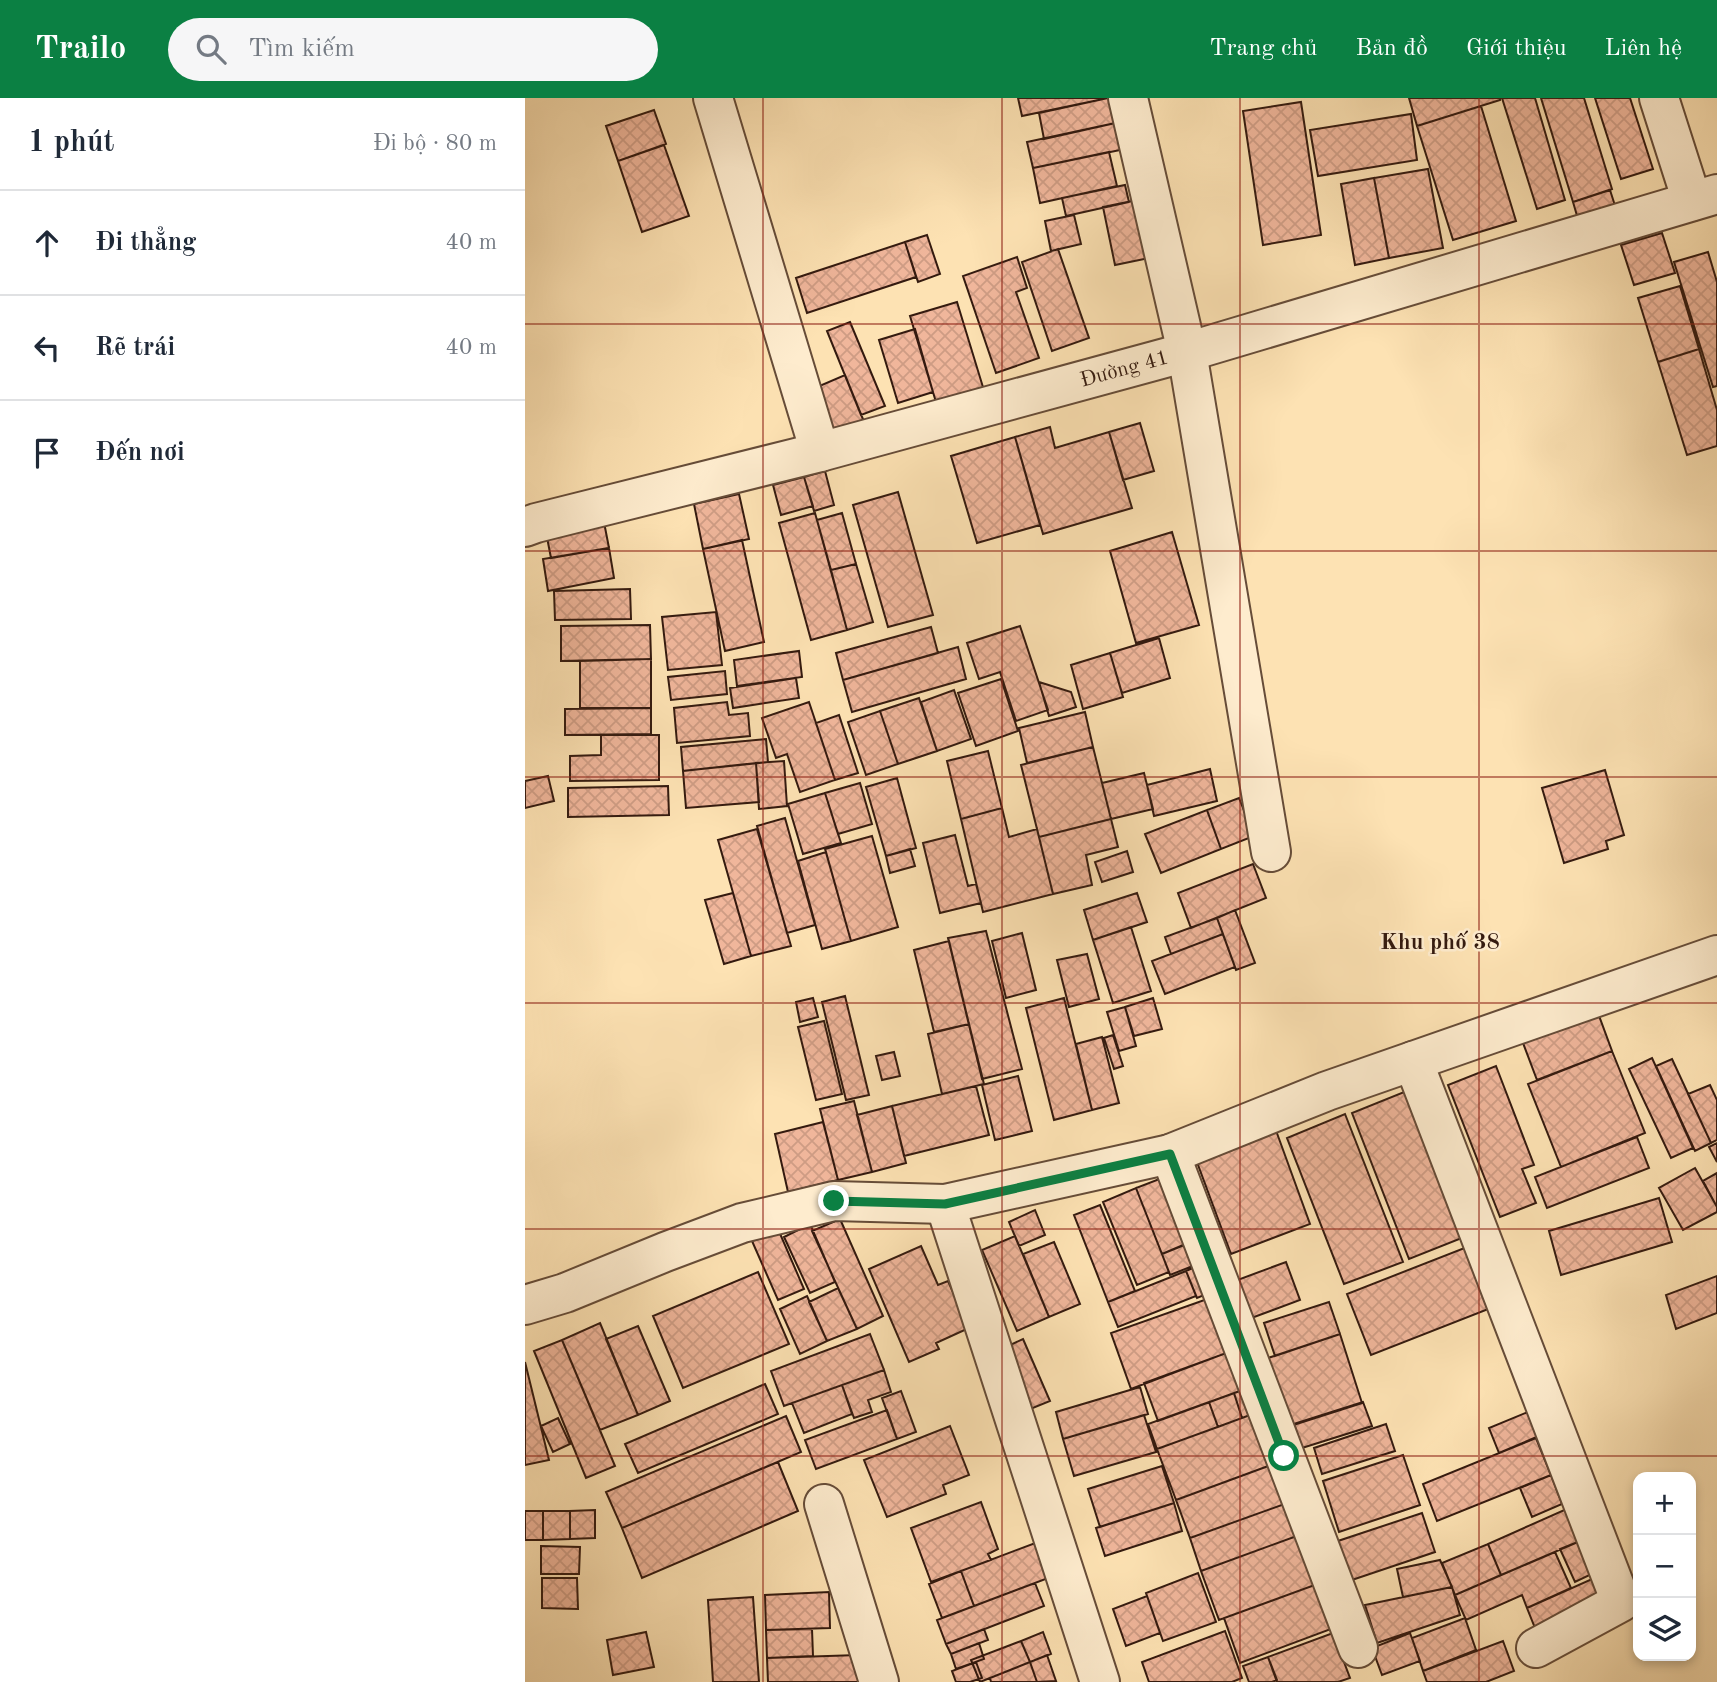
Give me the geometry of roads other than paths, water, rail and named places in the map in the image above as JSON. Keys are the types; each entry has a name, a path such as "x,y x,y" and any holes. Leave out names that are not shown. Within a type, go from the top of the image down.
{"street":[{"path":"713,98 820,452"},
{"path":"1128,98 1187,352 1271,852"},
{"path":"1660,98 1704,197"},
{"name":"Đường 41","path":"525,527 820,452 1187,352 1704,197"},
{"path":"525,1306 565,1293 665,1251 742,1223 782,1213 834,1201 945,1204 1170,1154 1327,1091 1717,955"},
{"path":"1413,1061 1621,1602 1536,1648"},
{"path":"1170,1154 1357,1648"},
{"path":"945,1204 1100,1682"},
{"path":"824,1504 879,1682"}],"district":[{"name":"Khu phố 38","path":"1440,942"}]}
